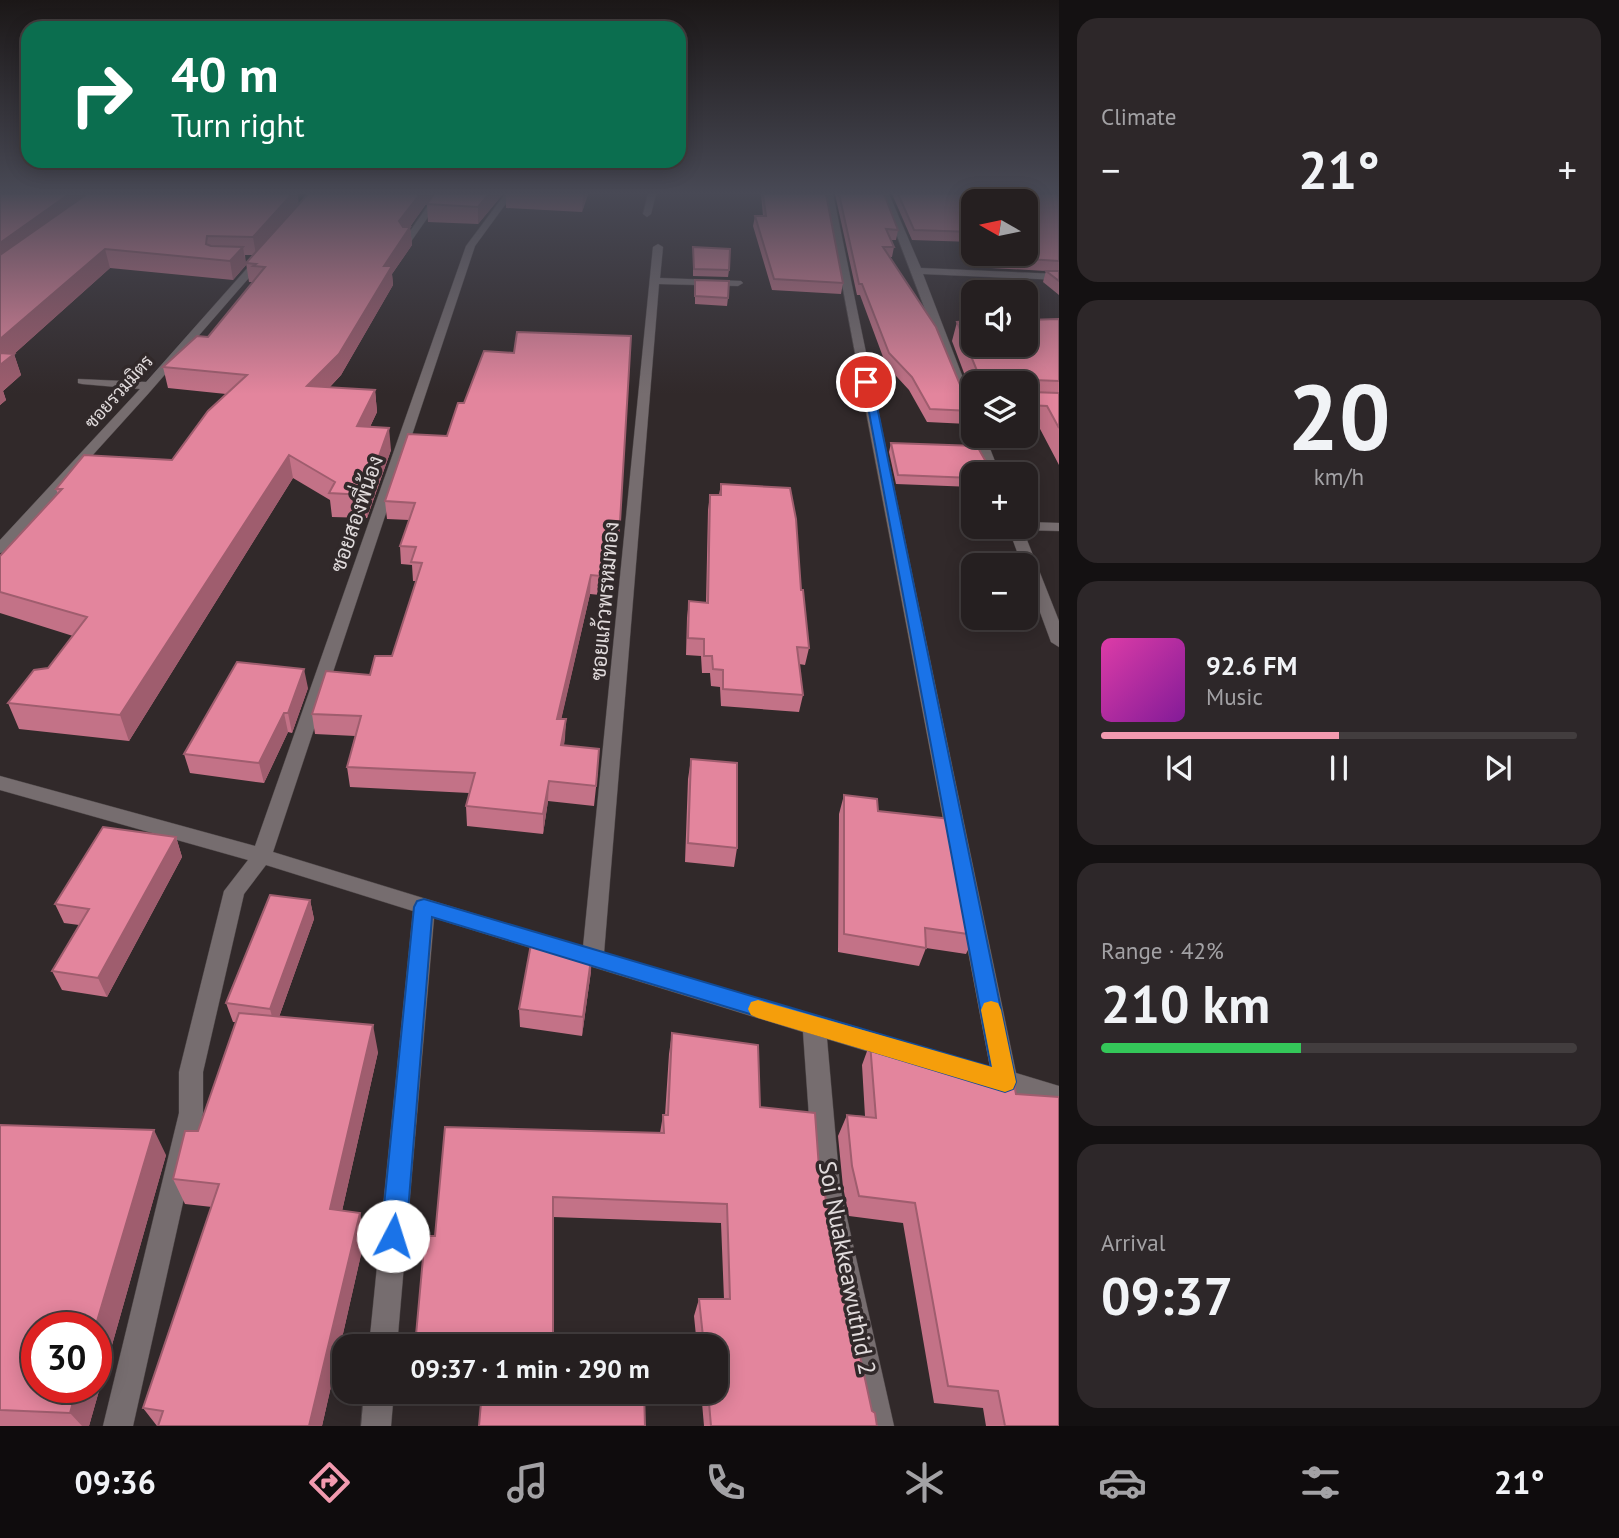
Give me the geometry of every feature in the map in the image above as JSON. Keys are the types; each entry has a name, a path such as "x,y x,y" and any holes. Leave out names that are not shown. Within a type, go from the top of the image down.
{"street":[{"name":"ซอยรวมมิตร","path":"0,549 149,386 254,261"},
{"name":"ซอยสองพี่น้อง","path":"118,1426 191,1113 191,1072 234,891 262,856 466,261"},
{"name":"ซอยแก้วพรหมทอง","path":"593,960 657,261"},
{"path":"842,261 1005,1082"},
{"path":"913,261 961,382"},
{"path":"917,271 1059,277"},
{"path":"655,281 738,283"},
{"path":"82,382 149,386"},
{"path":"1038,526 1059,527"},
{"path":"1019,539 1059,642"},
{"path":"0,783 262,856 593,960 1059,1097"},
{"path":"384,1334 424,907"},
{"name":"Soi Nuakkeawuthid 2","path":"814,1026 827,1186 879,1426"},
{"path":"376,1426 378,1404"}],"building":[{"path":"0,261 92,261 0,339"},
{"path":"248,261 388,261 384,266 392,266 339,354 307,386 375,390 357,426 389,428 365,495 329,493 335,482 289,455 120,715 8,703 34,670 48,668 87,617 0,592 0,556 62,489 56,489 84,455 172,460 208,411 247,375 163,367 197,336 208,337 265,267 246,263"},
{"path":"694,261 729,261 729,270 694,269"},
{"path":"768,261 839,261 843,283 774,279"},
{"path":"854,261 892,261 936,327 961,387 961,411 930,409 912,377 889,353 862,284 859,284"},
{"path":"1046,271 1059,271 1059,281"},
{"path":"695,280 729,281 728,298 695,296"},
{"path":"1059,319 1059,381 1038,380 1038,371 977,371 971,357 1038,357 1038,320"},
{"path":"517,332 631,336 620,522 617,522 611,577 591,575 557,719 566,719 561,745 599,749 596,786 549,781 543,814 466,806 475,773 347,767 361,716 312,714 326,671 370,675 375,656 392,656 422,563 411,562 416,547 400,546 415,503 385,501 408,434 447,436 458,403 464,403 484,351 514,353"},
{"path":"0,353 14,354 0,365"},
{"path":"1038,392 1059,393 1059,428 1047,406 1038,406"},
{"path":"891,443 978,448 986,462 961,462 961,478 898,475"},
{"path":"721,484 790,488 796,519 801,590 809,648 797,647 803,695 723,689 723,670 713,669 712,656 704,656 704,639 688,638 689,601 708,603 710,495 721,495"},
{"path":"237,662 304,669 288,713 284,713 259,763 184,754"},
{"path":"691,759 737,763 737,848 688,843"},
{"path":"844,795 877,799 878,811 951,819 975,935 925,928 926,948 844,934"},
{"path":"103,827 176,837 98,978 52,971 89,909 55,904"},
{"path":"270,895 310,900 270,1009 226,1003"},
{"path":"531,944 592,952 583,1017 519,1009"},
{"path":"239,1013 373,1025 330,1209 360,1213 309,1426 158,1426 163,1411 143,1408 219,1184 173,1179 185,1131 198,1131"},
{"path":"672,1033 758,1045 760,1107 815,1113 819,1168 842,1273 845,1301 848,1301 877,1426 711,1426 709,1404 728,1404 728,1334 703,1334 699,1299 730,1299 727,1204 553,1197 553,1334 416,1334 425,1236 435,1236 445,1127 664,1133 663,1115 668,1115"},
{"path":"870,1043 930,1052 931,1062 1012,1073 1016,1094 1059,1097 1059,1426 1005,1426 998,1391 948,1386 915,1203 859,1196 852,1166 847,1115 876,1118"},
{"path":"0,1125 154,1130 100,1312 21,1312 21,1403 73,1403 70,1413 0,1410"},
{"path":"481,1404 644,1404 645,1426 479,1426"}],"slow traffic":[{"path":"758,1009 1005,1082 991,1010"}],"route":[{"path":"393,1236 424,907 1005,1082 866,382"}]}
